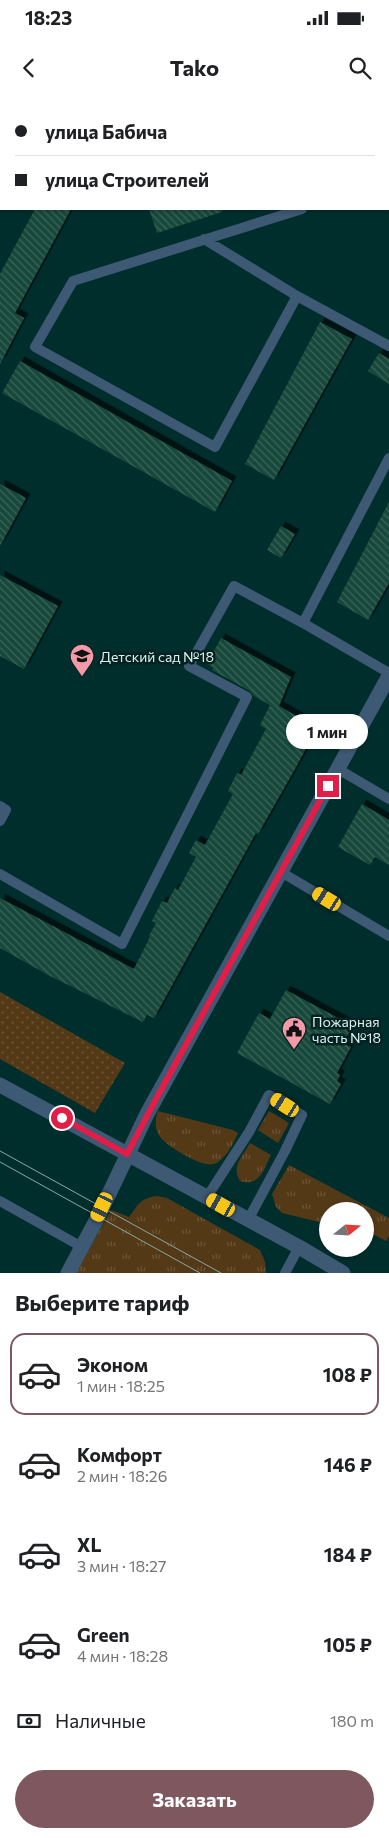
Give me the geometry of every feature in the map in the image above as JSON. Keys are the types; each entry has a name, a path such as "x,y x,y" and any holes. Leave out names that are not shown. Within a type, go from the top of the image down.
{"street":[{"path":"68,1273 156,1099 389,674"},
{"path":"0,1085 208,1197 343,1273"}],"lane":[{"path":"297,296 215,447 35,346 72,281 299,210"},
{"path":"204,239 297,296 389,346"},
{"path":"303,623 389,458"},
{"path":"0,874 122,944 247,698 189,666 234,586 303,623 389,674"},
{"path":"338,769 389,799"},
{"path":"0,806 6,810 0,821"},
{"path":"281,872 389,936"},
{"path":"208,1197 249,1132 269,1095 302,1115 248,1220"},
{"path":"0,1201 82,1247"},
{"path":"284,1273 299,1247"}],"green space":[{"path":"0,992 125,1063 95,1113 0,1059"},
{"path":"158,1111 233,1130 238,1133 230,1149 222,1159 213,1164 203,1163 184,1155 163,1140 158,1134 156,1126"},
{"path":"269,1111 289,1123 278,1143 258,1130"},
{"path":"250,1143 271,1155 260,1176 252,1182 240,1181 237,1166"},
{"path":"289,1165 359,1202 319,1202 319,1222 282,1213 276,1207 272,1194"},
{"path":"157,1196 167,1198 260,1250 265,1262 266,1273 76,1273 111,1210 129,1217 143,1201"},
{"path":"374,1210 389,1218 389,1236 386,1241 374,1235"}],"building":[{"path":"34,210 70,210 15,313 24,318 0,364 0,274"},
{"path":"149,210 221,210 222,212 157,233"},
{"path":"320,322 352,339 274,480 245,464"},
{"path":"379,353 389,359 389,384 368,371"},
{"path":"20,361 232,481 215,512 2,393"},
{"path":"0,484 26,498 0,546"},
{"path":"389,502 389,583 368,620 337,602"},
{"path":"281,526 295,534 281,558 267,550"},
{"path":"0,575 58,606 24,669 0,656"},
{"path":"221,638 291,677 279,706 314,726 308,738 311,739 295,769 258,834 256,833 154,1018 147,1015 143,1022 48,975 0,948 0,898 134,969 156,923 152,921 162,901 167,903 175,888 178,890 196,857 189,853 196,840 205,845 233,794 228,791 237,773 241,775 266,729 260,725 270,705 254,696 250,691 212,670 213,668 207,664"},
{"path":"362,804 389,820 389,865 375,857 370,865 338,847"},
{"name":"Пожарная часть №18","path":"286,990 353,1026 343,1043 351,1047 337,1073 340,1075 337,1081 341,1084 330,1104 237,1053 259,1013 270,1019"}],"tram line":[{"path":"0,1151 221,1273"},
{"path":"0,1162 200,1273"}],"place":[{"name":"Детский сад №18","path":"82,677"},
{"name":"Пожарная часть №18","path":"294,1050"}],"route":[{"path":"62,1118 127,1154 147,1114 328,786"}]}
